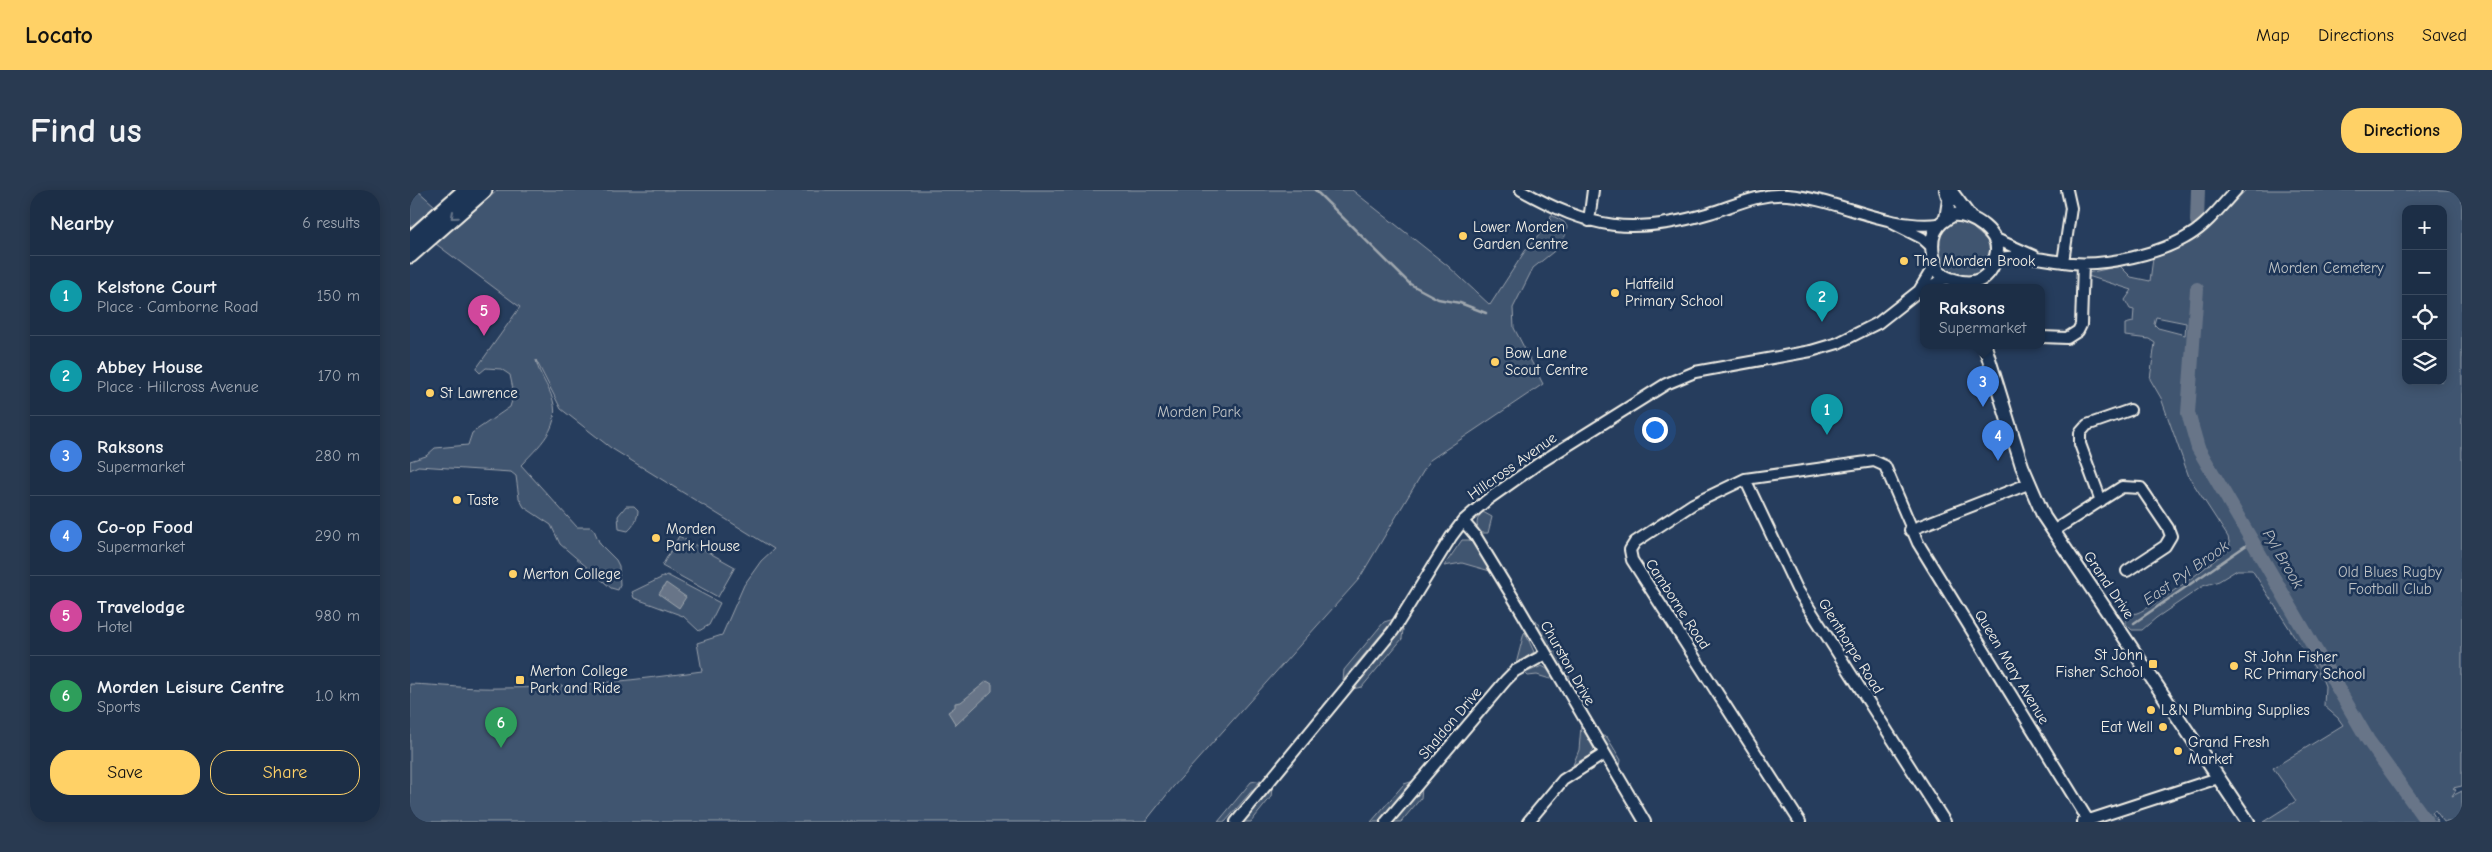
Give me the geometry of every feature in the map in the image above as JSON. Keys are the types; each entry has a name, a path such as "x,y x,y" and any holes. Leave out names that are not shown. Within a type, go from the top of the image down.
{"highway":[{"path":"410,240 466,190"},
{"path":"410,255 484,190"}],"main road":[{"path":"1946,190 1949,200 1943,221 1931,238 1932,247 1935,264 1941,275 1961,284"},
{"path":"1950,190 1970,217 1996,239 1998,246 1996,258 1982,284"},
{"path":"1943,221 1960,215 1970,217"},
{"name":"Grand Drive","path":"1986,349 2028,484 2053,531 2248,822"}],"street":[{"path":"1521,190 1565,213 1589,221 1621,226 1666,222 1711,213 1756,197 1776,194 1804,197 1887,221 1919,225 1943,221"},
{"path":"1589,221 1593,190"},
{"path":"2063,262 2071,208 2067,190"},
{"path":"1996,258 2007,256 2037,258 2083,264 2110,262 2132,256 2190,235 2208,220 2236,190"},
{"path":"1887,221 1922,238 1932,247"},
{"path":"1996,239 2037,258"},
{"name":"Hillcross Avenue","path":"1923,284 1935,264"},
{"path":"2045,337 2067,338 2078,331 2081,325 2083,264"},
{"name":"Hillcross Avenue","path":"1934,284 1948,278"},
{"name":"Hillcross Avenue","path":"1236,822 1393,631 1451,537 1463,521 1486,500 1666,384 1695,372 1811,351 1838,343 1878,323 1920,290"},
{"path":"2101,501 2080,444 2080,433 2087,425 2130,410"},
{"name":"Camborne Road","path":"1800,822 1630,556 1633,545 1682,510 1745,479 1874,461"},
{"name":"Queen Mary Avenue","path":"1874,461 1885,466 1910,530 2085,821"},
{"name":"Glenthorpe Road","path":"1745,479 1797,589 1945,822"},
{"path":"1910,530 2028,484"},
{"path":"2053,531 2122,487 2141,488 2170,532 2169,542 2127,571"},
{"name":"Churston Drive","path":"1463,521 1475,535 1645,822"},
{"name":"Shaldon Drive","path":"1386,822 1510,676 1546,654"},
{"path":"1528,822 1563,780 1604,754"},
{"path":"2085,821 2218,778"}],"green space":[{"path":"410,190 417,190 435,206 410,229"},
{"name":"Morden Park","path":"498,190 1352,190 1448,266 1490,305 1525,251 1550,221 1551,215 1564,222 1567,227 1563,244 1533,268 1513,308 1514,328 1543,384 1430,460 1359,579 1173,787 1145,822 410,822 410,684 490,688 552,687 702,671 697,643 722,635 744,585 761,561 774,549 611,448 561,409 536,360 539,371 553,400 555,411 550,430 521,465 577,527 590,527 594,530 600,544 616,560 619,566 620,585 618,590 611,588 560,544 551,525 524,507 519,498 516,476 511,472 418,466 410,470 410,461 426,456 435,448 468,445 472,433 510,407 514,394 510,375 501,369 486,368 480,373 476,369 520,307 436,244"},
{"path":"2246,190 2462,190 2462,786 2453,788 2456,790 2452,796 2462,791 2462,822 2444,822 2435,810 2432,812 2438,822 2263,822 2296,801 2273,768 2343,725 2324,706 2325,686 2323,681 2252,570 2237,570 2219,581 2203,586 2156,618 2142,630 2132,630 2126,624 2126,616 2145,609 2170,593 2200,572 2230,546 2228,537 2189,477 2161,398 2150,379 2155,343 2149,339 2125,336 2125,324 2133,322 2134,310 2130,309 2125,300 2132,290 2088,276 2088,273 2120,266 2131,277 2150,281 2153,258 2190,243 2206,231","holes":["2156,317 2186,323 2185,335 2158,328 2154,324"]},
{"path":"1952,221 1965,221 1990,243 1991,253 1978,275 1968,277 1951,273 1941,261 1938,252 1937,233"},
{"path":"626,506 634,506 638,510 635,522 628,531 619,529 618,516"},
{"path":"1483,512 1492,517 1488,533 1481,533 1477,525 1478,519"},
{"path":"679,536 735,567 718,597 662,566"},
{"path":"1462,540 1473,542 1490,571 1462,563 1444,566"},
{"path":"667,575 720,603 709,625 699,631 683,616 634,598 632,592"},
{"path":"1530,617 1542,628 1556,648 1567,670 1571,686"},
{"path":"1394,619 1343,680 1344,670 1384,622"},
{"path":"1403,629 1402,639 1362,687 1352,689"},
{"path":"1524,633 1534,652 1516,664"},
{"path":"1542,666 1547,669 1553,678 1550,679 1537,675 1528,676 1525,673"},
{"path":"1581,726 1594,749 1590,755 1573,765 1579,750"},
{"path":"1599,735 1607,737 1621,760 1620,767"},
{"path":"1261,780 1225,822 1218,822 1251,782"},
{"path":"1414,781 1379,822 1371,822 1404,784"},
{"path":"1272,788 1271,797 1251,822 1243,822"},
{"path":"1422,788 1421,798 1401,822 1392,822"}],"shaded area":[{"path":"666,583 686,597 679,608 659,594"},
{"path":"987,681 992,684 992,691 956,725 948,712 955,707 955,703 961,702"}],"waterway":[{"name":"East Pyl Brook","path":"1315,190 1410,284 1438,299 1460,303 1486,313"},
{"name":"Pyl Brook","path":"2197,221 2198,190"},
{"name":"Pyl Brook","path":"2197,289 2188,413 2198,448 2368,740 2427,822"},
{"name":"East Pyl Brook","path":"2134,623 2251,542"}],"place":[{"name":"Lower Morden Garden Centre","path":"1463,236"},
{"name":"The Morden Brook","path":"1904,261"},
{"name":"Hatfeild Primary School","path":"1615,293"},
{"name":"Abbey House","path":"1822,322"},
{"name":"Travelodge","path":"484,336"},
{"name":"Bow Lane Scout Centre","path":"1495,362"},
{"name":"St Lawrence","path":"430,393"},
{"name":"Raksons","path":"1983,407"},
{"name":"Kelstone Court","path":"1827,435"},
{"name":"Co-op Food","path":"1998,461"},
{"name":"Taste","path":"457,500"},
{"name":"Morden Park House","path":"656,538"},
{"name":"Merton College","path":"513,574"},
{"name":"St John Fisher School","path":"2153,664"},
{"name":"St John Fisher RC Primary School","path":"2234,666"},
{"name":"Merton College Park and Ride","path":"520,680"},
{"name":"L&N Plumbing Supplies","path":"2151,710"},
{"name":"Eat Well","path":"2163,727"},
{"name":"Morden Leisure Centre","path":"501,748"},
{"name":"Grand Fresh Market","path":"2178,751"}],"park label":[{"name":"Morden Cemetery","path":"2326,268"},
{"name":"Old Blues Rugby Football Club","path":"2390,580"}]}
